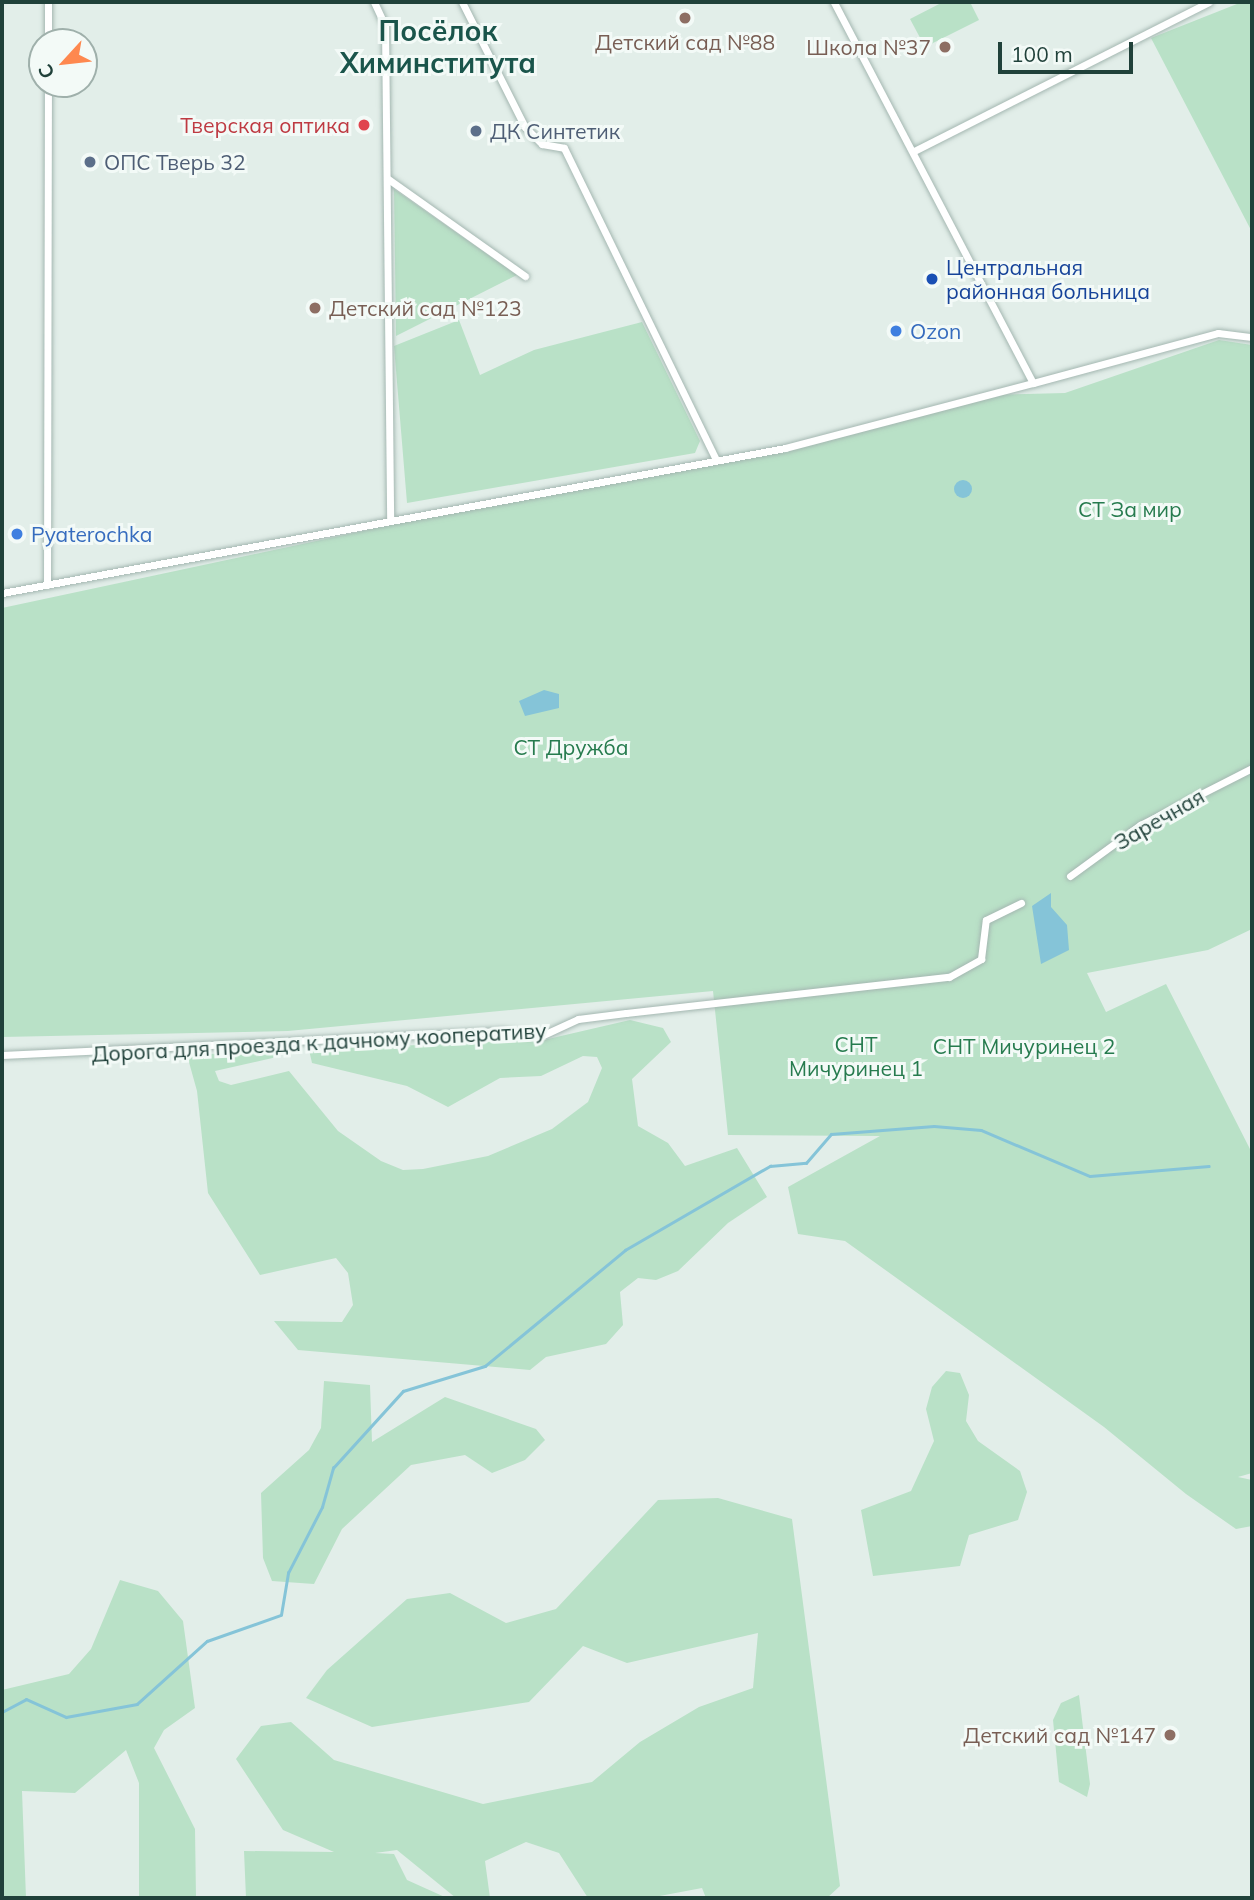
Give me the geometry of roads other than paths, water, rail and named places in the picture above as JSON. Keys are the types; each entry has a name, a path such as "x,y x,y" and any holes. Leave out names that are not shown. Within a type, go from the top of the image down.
{"street":[{"path":"48,2 48,28"},
{"path":"374,2 385,26 390,520"},
{"path":"462,2 525,127 542,144 564,148 716,460"},
{"path":"834,2 1033,383"},
{"path":"914,151 1209,2"},
{"path":"47,585 48,98"},
{"path":"388,179 525,276"},
{"path":"2,593 716,460 1033,383 1218,333 1252,337"},
{"name":"Заречная","path":"1070,876 1140,825 1252,768"},
{"name":"Дорога для проезда к дачному кооперативу","path":"2,1055 502,1031 541,1036 578,1020 925,979 976,967 986,920 1021,903"}],"water":[{"path":"959,480 967,480 972,489 970,496 959,498 954,493 954,485"},
{"path":"544,690 559,694 559,708 525,716 519,701"},
{"path":"1051,893 1051,907 1067,925 1069,950 1041,964 1032,906"}],"waterway":[{"path":"2,1712 26,1699 66,1717 137,1704 207,1641 281,1615 288,1573 322,1507 333,1468 403,1391 485,1366 625,1250 770,1166 806,1163 831,1134 934,1126 981,1130 1090,1176 1209,1166"}],"place":[{"name":"Детский сад №88","path":"685,18"},
{"name":"Школа №37","path":"945,47"},
{"name":"Тверская оптика","path":"364,125"},
{"name":"ДК Синтетик","path":"476,131"},
{"name":"ОПС Тверь 32","path":"90,162"},
{"name":"Центральная районная больница","path":"932,279"},
{"name":"Детский сад №123","path":"315,308"},
{"name":"Ozon","path":"896,331"},
{"name":"Pyaterochka","path":"17,534"},
{"name":"Детский сад №147","path":"1170,1735"}],"district":[{"name":"Посёлок Химинститута","path":"438,47"}],"park label":[{"name":"СТ За мир","path":"1130,509"},
{"name":"СТ Дружба","path":"571,747"},
{"name":"СНТ Мичуринец 2","path":"1024,1046"},
{"name":"СНТ Мичуринец 1","path":"856,1056"}]}
